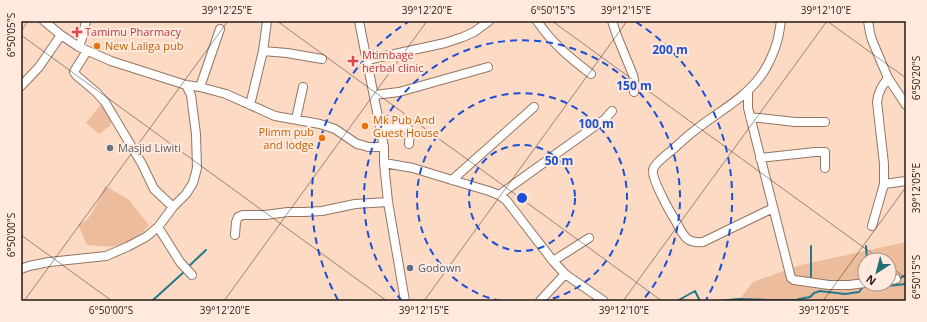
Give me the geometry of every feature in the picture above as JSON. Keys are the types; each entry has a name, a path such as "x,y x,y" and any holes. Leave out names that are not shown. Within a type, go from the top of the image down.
{"street":[{"path":"44,21 79,47 111,61 186,85 226,94 275,116 320,124 335,129 357,144 368,147 384,147"},
{"path":"79,47 86,21"},
{"path":"250,105 263,50 267,21"},
{"path":"359,21 384,147 388,202 405,301"},
{"path":"367,60 446,43 474,32 488,21"},
{"path":"537,21 545,33 561,50 591,74"},
{"path":"612,21 633,75 635,85 634,92"},
{"path":"773,208 703,242 695,243 688,240 682,233 659,189 653,174 653,169 654,166 689,135 748,91 760,76 772,55 778,41 782,21"},
{"path":"868,21 872,40 888,78 906,105"},
{"path":"200,87 220,29"},
{"path":"21,86 39,67 61,35"},
{"path":"263,50 322,59"},
{"path":"87,51 74,72 105,102 142,164 154,188 173,207"},
{"path":"374,95 399,92 488,67"},
{"path":"872,226 884,184 877,95 888,78"},
{"path":"21,269 48,262 106,256 146,238 158,227 173,207 186,194 193,183 197,168 196,134 190,95 186,85"},
{"path":"296,119 303,88"},
{"path":"748,91 748,108 792,279 830,284 857,284"},
{"path":"452,180 534,107"},
{"path":"499,195 595,126 612,111"},
{"path":"750,116 795,122 825,122"},
{"path":"381,129 394,126 404,126 408,128 409,144"},
{"path":"760,158 825,152 825,168"},
{"path":"384,163 413,168 499,195 506,200 553,261 565,274 604,301"},
{"path":"884,184 906,181"},
{"path":"235,235 238,217 244,215 322,211 355,204 388,202"},
{"path":"158,227 180,262 192,275"},
{"path":"553,261 589,238"},
{"path":"540,301 565,274"}],"shaded area":[{"path":"102,103 112,112 110,126 99,134 86,123"},
{"path":"105,186 128,199 149,225 135,238 122,245 87,245 78,224 87,220 90,216"},
{"path":"906,242 906,301 738,301 753,282 801,265 857,253 857,292 897,292 897,252 860,252"}],"waterway":[{"path":"811,246 811,281"},
{"path":"866,246 866,252"},
{"path":"188,267 206,250"},
{"path":"152,301 185,271"},
{"path":"898,279 904,276"},
{"path":"718,301 738,299 797,300 810,297 814,293 820,291 845,294 859,292 865,286 906,284"},
{"path":"677,301 695,291 700,301"}],"place":[{"name":"Tamimu Pharmacy","path":"77,32"},
{"name":"New Laliga pub","path":"97,46"},
{"name":"Mtimbage herbal clinic","path":"353,61"},
{"name":"Mk Pub And Guest House","path":"365,126"},
{"name":"Plimm pub and lodge","path":"322,138"},
{"name":"Masjid Liwiti","path":"110,148"},
{"name":"Godown","path":"410,268"}]}
